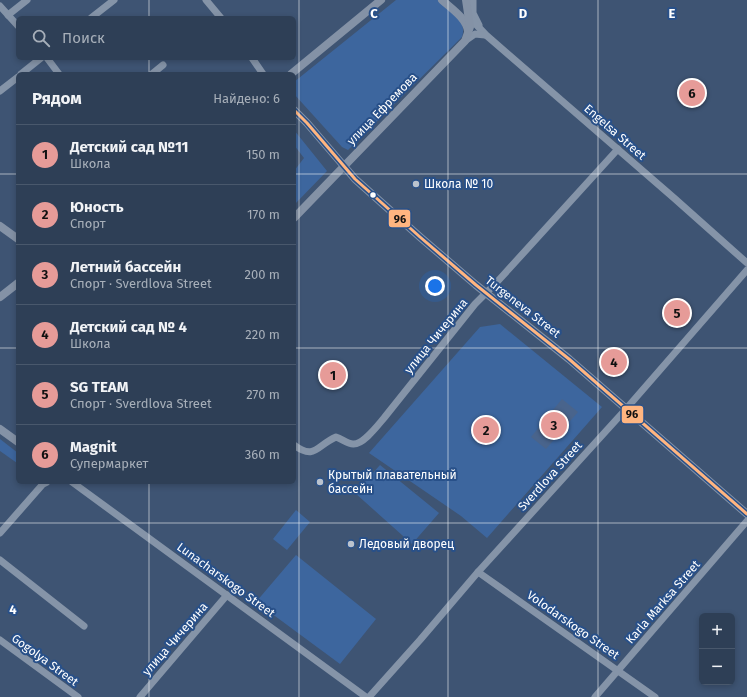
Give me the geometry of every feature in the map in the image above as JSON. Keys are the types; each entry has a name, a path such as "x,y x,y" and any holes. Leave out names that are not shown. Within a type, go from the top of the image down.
{"main road":[{"path":"293,72 382,0"},
{"path":"442,0 465,22 468,28 467,37"},
{"path":"466,0 470,18 470,27 467,37"},
{"name":"улица Ефремова","path":"296,216 467,37"},
{"name":"Turgeneva Street","path":"296,112 343,166 420,237 486,293 568,359 747,514"},
{"path":"0,226 16,238"},
{"path":"0,297 16,285"},
{"path":"0,429 16,441"}],"street":[{"path":"8,15 27,0"},
{"path":"94,16 114,0"},
{"path":"206,0 218,16"},
{"path":"468,9 469,0"},
{"path":"473,0 472,7 475,17 486,35"},
{"path":"0,6 16,24"},
{"name":"Engelsa Street","path":"470,18 486,35 747,263"},
{"path":"467,37 475,34 486,35"},
{"path":"24,72 38,60"},
{"path":"48,60 58,72"},
{"path":"253,60 262,72"},
{"path":"154,72 163,65"},
{"path":"0,91 16,79"},
{"name":"улица Чичерина","path":"296,447 300,450 309,453 317,451 329,440 336,437 353,444 360,443 368,436 475,304 618,149"},
{"name":"Sverdlova Street","path":"368,697 420,640 478,572 626,409 747,270"},
{"path":"0,533 44,484"},
{"name":"Lunacharskogo Street","path":"75,484 368,697"},
{"name":"Karla Marksa Street","path":"595,697 747,521"},
{"path":"0,560 84,626"},
{"name":"Volodarskogo Street","path":"478,572 655,697"},
{"name":"улица Чичерина","path":"140,697 227,595"},
{"name":"Gogolya Street","path":"0,640 78,697"}],"shaded area":[{"path":"396,0 439,0 457,16 462,26 462,37 348,150 342,147 296,96 296,80"},
{"path":"296,132 327,171 296,203 296,168 304,158 296,148"},
{"path":"500,324 602,407 487,538 461,516 369,453 480,327"},
{"path":"562,399 578,412 546,449 531,437"},
{"path":"0,439 16,451 16,462 0,451"},
{"path":"380,465 439,513 412,544 355,493"},
{"path":"296,510 310,522 287,550 273,539"},
{"path":"296,555 376,619 340,664 256,602"}],"transit line":[{"name":"96","path":"296,112 355,179 420,237 476,285 569,359 747,514"}],"place":[{"name":"Magnit","path":"692,93"},
{"name":"Школа № 10","path":"416,184"},
{"name":"SG TEAM","path":"677,313"},
{"name":"Детский сад № 4","path":"614,362"},
{"name":"Детский сад №11","path":"333,375"},
{"name":"Летний бассейн","path":"554,425"},
{"name":"Юность","path":"486,430"},
{"name":"Крытый плавательный бассейн","path":"320,482"},
{"name":"Ледовый дворец","path":"351,544"}]}
